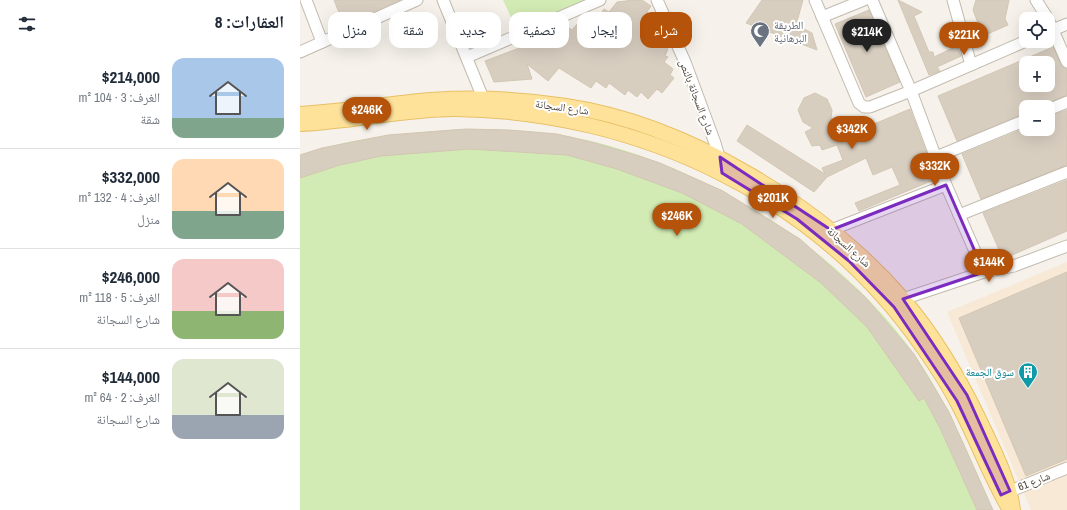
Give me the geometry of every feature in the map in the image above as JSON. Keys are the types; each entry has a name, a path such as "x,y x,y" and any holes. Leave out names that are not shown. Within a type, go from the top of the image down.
{"main road":[{"name":"شارع السجانة","path":"430,105 483,98 567,106 592,111 640,125 720,158 765,184 831,230 857,252 903,299 935,343 967,395 1013,510"},
{"name":"شارع السجانة","path":"430,105 454,109 545,116 574,121 634,138 722,174 797,219 849,261 894,307 925,350 957,401 1006,493 1010,510"},
{"path":"300,114 430,105"},
{"path":"300,124 430,105"}],"street":[{"path":"306,0 322,42"},
{"path":"300,52 417,0"},
{"path":"443,0 483,98"},
{"path":"467,57 600,0"},
{"name":"شارع السجانة بالنص","path":"657,0 685,62 720,158 722,174"},
{"path":"815,0 859,104 864,107 870,107 911,91 1019,44"},
{"path":"822,17 864,0"},
{"path":"872,0 911,91 946,185 984,272"},
{"path":"953,0 972,65"},
{"path":"1036,0 1042,12"},
{"path":"1055,25 1067,24"},
{"path":"1055,37 1067,62"},
{"path":"1055,107 1067,102"},
{"path":"936,157 1019,123"},
{"path":"959,215 1067,172"},
{"path":"831,230 946,185"},
{"path":"903,299 984,272 1014,266 1067,246"},
{"name":"شارع 61","path":"1006,493 1067,468"}],"highlighted area":[{"path":"720,157 831,230 946,185 984,272 903,299 967,395 1010,491 1001,495 957,401 894,307 849,261 797,219 722,173"}],"shaded area":[{"name":"سوق الجمعة","path":"1067,262 1067,510 1031,510 947,312"}],"green space":[{"path":"503,0 591,0 564,12 509,13"},
{"path":"466,129 511,130 556,134 606,145 657,162 707,184 756,211 802,242 844,276 882,314 914,354 948,410 993,510 300,510 300,155 341,144 382,136"}],"building":[{"path":"334,0 400,0 373,12 339,12"},
{"path":"642,0 651,6 647,12 640,12 640,48 668,49 665,56 668,57 664,62 673,69 670,75 674,78 662,93 657,89 648,99 641,92 637,97 628,90 625,95 609,83 606,88 596,81 591,88 559,68 548,81 527,64 532,79 494,82 485,61 519,48 569,48 569,28 572,30 577,24 577,48 632,48 632,12 609,12 617,2"},
{"path":"762,0 803,0 796,25 812,33 817,50 746,23"},
{"path":"898,0 922,12 914,16 929,52 933,52 934,57 957,46 961,56 937,67 940,71 929,75"},
{"path":"976,0 1009,0 1005,19 1008,25 983,36 973,10"},
{"path":"604,9 609,12 602,12"},
{"path":"869,10 900,82 866,97 835,24"},
{"path":"1053,48 1061,65 1067,69 1067,95 1055,100 1019,100 1019,116 957,141 938,96 1019,61 1019,92 1055,92 1055,56 1032,56"},
{"path":"815,93 827,99 832,110 831,118 840,136 858,138 855,132 910,109 936,179 859,211 855,203 900,185 892,167 873,175 866,158 827,177 814,192 737,141 747,125 825,174 822,168 843,160 837,145 822,150 820,145 812,146 805,132 813,128 803,122 798,110 804,98"},
{"path":"1067,110 1067,165 981,199 962,154 1019,131 1019,136 1055,136 1055,114"},
{"path":"466,129 509,130 557,134 639,156 660,163 723,191 800,239 865,297 914,354 949,412 993,510 977,510 940,428 924,398 919,401 867,327 821,283 742,224 682,193 617,169 567,155 469,149 381,156 340,165 300,178 300,155 322,148 388,135"},
{"path":"1067,180 1067,231 1003,259 983,213"},
{"name":"سوق الجمعة","path":"1067,272 1067,459 1026,476 959,318"}],"place":[{"name":"الطريقة البرهانية","path":"760,48"},
{"name":"سوق الجمعة","path":"1028,389"}]}
